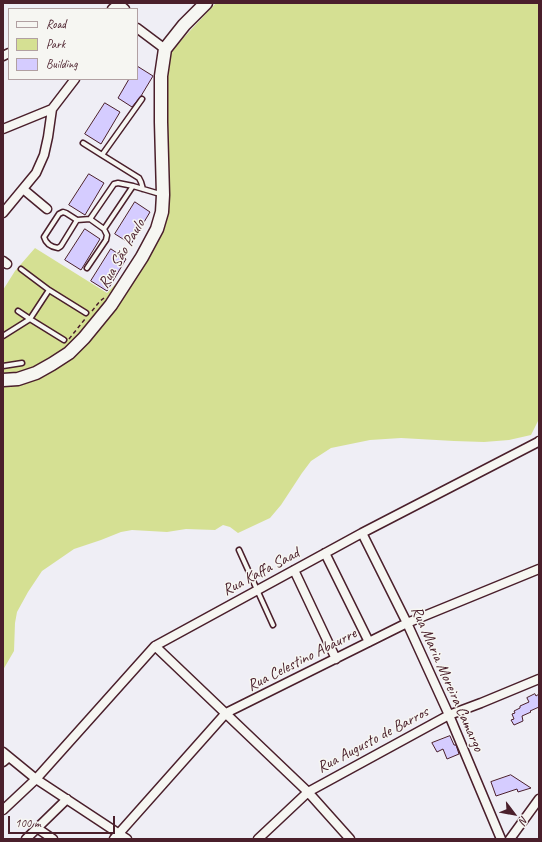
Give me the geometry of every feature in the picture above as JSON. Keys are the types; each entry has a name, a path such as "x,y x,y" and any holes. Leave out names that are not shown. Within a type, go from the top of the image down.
{"street":[{"name":"Rua São Paulo","path":"3,380 36,373 69,353 84,338 111,305 142,257 157,229 162,212 164,195 161,76 165,49 184,25 206,3"},
{"path":"113,8 118,6 127,6"},
{"path":"138,29 165,49"},
{"path":"3,213 36,173 44,155 52,109 74,80"},
{"path":"3,129 52,109"},
{"path":"23,189 47,209"},
{"name":"Rua Kaffa Saad","path":"3,810 36,779 155,646 362,533 539,442"},
{"name":"Rua Maria Moreira Camargo","path":"362,533 407,623 450,715 501,839"},
{"path":"325,553 369,642"},
{"name":"Rua Celestino Abaurre","path":"116,836 226,713 407,623 539,569"},
{"path":"294,570 336,659"},
{"path":"155,646 308,792 350,839"},
{"name":"Rua Augusto de Barros","path":"258,839 308,792 450,715 539,679"},
{"path":"5,757 67,799 116,836 127,839"},
{"path":"26,839 67,799"},
{"path":"510,839 539,799"},
{"path":"37,828 53,839"}],"lane":[{"path":"102,155 142,99"},
{"path":"83,143 139,178 143,189"},
{"path":"90,219 114,184 118,183 133,186 164,195"},
{"path":"104,229 133,186"},
{"path":"77,220 61,246 58,248 48,244 44,237 59,214 63,212 77,220 90,219 104,229 107,235 106,240 87,268"},
{"path":"20,269 49,290 86,313"},
{"path":"3,336 30,319 49,290"},
{"path":"18,311 64,340"},
{"path":"3,366 22,363"},
{"path":"239,550 273,625"}],"green space":[{"path":"216,3 539,3 539,419 531,435 509,440 484,442 401,438 370,440 331,448 311,461 281,505 270,518 238,533 230,527 223,525 215,530 186,529 167,532 132,530 121,532 74,549 42,571 28,592 17,612 14,651 3,670 3,290 15,271 35,248 107,293 153,244 166,105 168,60 174,48"}],"building":[{"path":"138,67 153,76 141,96 132,107 118,98 128,80 138,80"},
{"path":"105,103 120,112 101,144 85,134"},
{"path":"89,174 104,183 85,215 69,205"},
{"path":"135,202 150,212 131,244 115,234"},
{"path":"85,229 100,239 81,270 65,260"},
{"path":"111,249 126,259 107,291 91,281"},
{"path":"535,694 536,696 539,694 539,707 522,716 523,721 514,725 511,720 514,719 512,714 515,713 514,711 520,708 520,706 529,702 527,698"},
{"path":"450,736 454,745 456,745 459,754 447,759 443,749 437,752 432,743"},
{"path":"511,775 531,788 518,792 517,789 496,796 491,782"}]}
